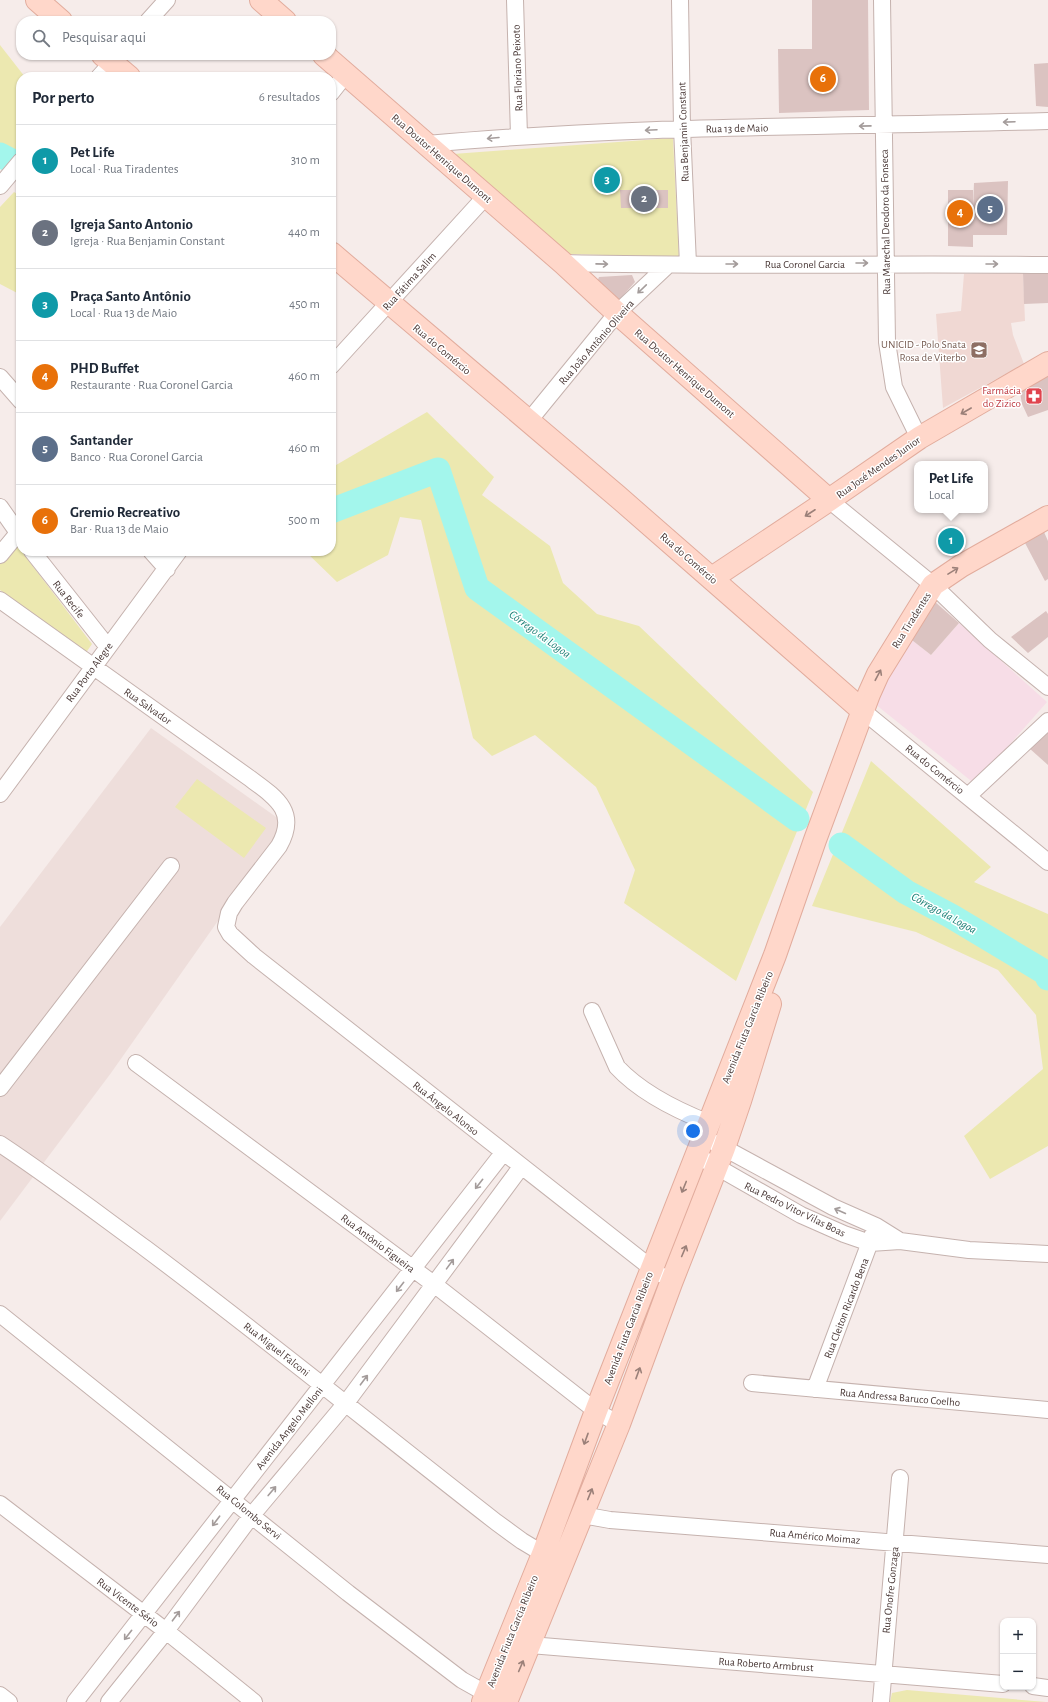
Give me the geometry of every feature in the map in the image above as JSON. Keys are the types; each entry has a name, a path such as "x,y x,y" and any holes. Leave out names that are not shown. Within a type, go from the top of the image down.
{"main road":[{"path":"37,0 55,16"},
{"path":"261,0 279,16"},
{"name":"Rua Doutor Henrique Dumont","path":"330,60 563,263 617,313 830,500"},
{"path":"108,62 122,72"},
{"name":"Rua do Comércio","path":"336,257 712,578 863,711"},
{"name":"Rua José Mendes Junior","path":"712,578 830,500 919,438 1048,363"},
{"name":"Rua Tiradentes","path":"863,711 878,674 933,585 961,566 1048,517"},
{"name":"Avenida Fiuta Garcia Ribeiro","path":"495,1700 543,1554 596,1411 652,1268 703,1139 730,1098 771,997 774,981 775,955 815,840 863,711"},
{"name":"Avenida Fiuta Garcia Ribeiro","path":"495,1700 530,1645 619,1424 671,1283 720,1157 730,1098"}],"street":[{"path":"153,16 167,0"},
{"name":"Rua Floriano Peixoto","path":"515,0 518,136"},
{"name":"Rua Benjamin Constant","path":"680,0 682,128 688,264"},
{"name":"Rua Marechal Deodoro da Fonseca","path":"882,0 886,342 896,393 919,438"},
{"path":"336,87 346,74"},
{"name":"Rua 13 de Maio","path":"426,144 518,136 682,128 883,126 1048,121"},
{"path":"0,186 16,167"},
{"name":"Rua Fátima Salim","path":"336,361 486,196"},
{"name":"Rua Coronel Garcia","path":"563,263 668,265 885,263 1048,265"},
{"name":"Rua João Antônio Oliveira","path":"528,422 617,313 668,265"},
{"path":"0,377 16,395"},
{"name":"Rua Doutor Henrique Dumont","path":"830,500 933,585 990,640 1048,687"},
{"path":"0,507 16,531"},
{"path":"0,555 16,538"},
{"name":"Rua Recife","path":"36,556 107,646"},
{"path":"155,556 166,569"},
{"name":"Rua Porto Alegre","path":"0,794 107,646 175,556"},
{"name":"Rua Salvador","path":"0,600 272,795 282,809 287,820 286,835 235,903 228,917 226,927"},
{"name":"Rua do Comércio","path":"863,711 1048,862"},
{"path":"968,796 1048,721"},
{"path":"0,1088 171,866"},
{"name":"Rua Ângelo Alonso","path":"226,927 230,934 254,956 503,1153 671,1283"},
{"path":"592,1011 617,1067 624,1074 666,1103 720,1157"},
{"name":"Rua Antônio Figueira","path":"136,1063 435,1285 596,1411 619,1424"},
{"name":"Rua Miguel Falconi","path":"0,1144 49,1176 324,1384 496,1522 543,1554 562,1564"},
{"name":"Avenida Angelo Melloni","path":"75,1702 503,1153"},
{"name":"Rua Pedro Vitor Vilas Boas","path":"720,1157 876,1226 900,1241"},
{"name":"Rua Pedro Vitor Vilas Boas","path":"720,1157 801,1215 844,1234 870,1243 900,1241 969,1250 1048,1254"},
{"path":"109,1702 166,1631 252,1515 346,1403 435,1285 521,1167"},
{"name":"Rua Cleiton Ricardo Bena","path":"815,1389 876,1226"},
{"name":"Rua Colombo Servi","path":"0,1314 233,1499 348,1593 462,1680 495,1700"},
{"name":"Rua Andressa Baruco Coelho","path":"752,1383 1048,1410"},
{"name":"Rua Onofre Gonzaga","path":"880,1702 900,1478"},
{"name":"Rua Vicente Sério","path":"0,1504 166,1631 254,1702"},
{"name":"Rua Américo Moimaz","path":"582,1515 618,1521 1048,1555"},
{"name":"Rua Roberto Armbrust","path":"530,1645 1000,1684"},
{"path":"1036,1686 1048,1688"},
{"path":"0,1695 9,1702"}],"shaded area":[{"path":"0,45 21,72 16,72 16,151 0,168"},
{"path":"673,138 679,257 568,254 453,154"},
{"path":"14,192 16,193 16,292 0,284 0,207"},
{"name":"UNICID - Polo Snata Rosa de Viterbo","path":"1023,273 1025,321 1011,323 1013,335 1024,364 943,408 936,314 961,311 964,274"},
{"path":"427,412 494,477 482,495 550,546 563,583 597,614 639,626 813,792 736,981 624,903 635,870 596,787 535,735 492,756 473,738 421,520 400,517 388,555 337,582 310,556 336,556 336,465"},
{"path":"16,544 16,556 25,556 92,644 85,654 0,590 0,562"},
{"path":"959,623 1047,702 975,784 870,700 908,637 931,655"},
{"path":"151,728 286,824 111,1073 0,1221 0,927"},
{"path":"871,761 991,867 974,882 1048,914 1048,1146 990,1179 964,1136 1043,1069 1036,1015 998,970 916,932 812,906"},
{"path":"197,779 266,828 244,858 175,807"},
{"path":"907,1690 1046,1702 890,1702 892,1693"}],"building":[{"path":"812,0 868,0 869,110 779,113 778,49 812,49"},
{"path":"1048,63 1048,107 1036,106 1034,64"},
{"path":"1008,181 1007,235 973,235 973,247 948,246 948,190 973,190 973,208 974,183"},
{"path":"620,190 668,190 668,208 621,208"},
{"path":"1048,272 1048,303 1024,304 1023,273"},
{"path":"632,275 635,282 620,299 613,298 597,282 599,277"},
{"name":"Farmácia do Zizico","path":"1048,371 1048,410 1028,417 1022,404 1019,387"},
{"path":"956,528 965,542 946,553 937,540"},
{"path":"1044,532 1048,541 1048,579 1045,581 1025,543"},
{"path":"934,601 959,623 931,655 908,637"},
{"path":"1046,611 1048,614 1048,637 1028,653 1011,637"},
{"path":"1048,729 1048,765 1029,748"}],"waterway":[{"name":"Córrego da Logoa","path":"0,155 16,163"},
{"name":"Córrego da Logoa","path":"336,509 438,470 477,588 797,819"},
{"name":"Córrego da Logoa","path":"841,845 906,892 951,916 1046,973 1048,978"}],"place":[{"name":"Gremio Recreativo","path":"823,79"},
{"name":"Praça Santo Antônio","path":"607,180"},
{"name":"Igreja Santo Antonio","path":"644,199"},
{"name":"Santander","path":"990,209"},
{"name":"PHD Buffet","path":"960,213"},
{"name":"UNICID - Polo Snata Rosa de Viterbo","path":"979,350"},
{"name":"Farmácia do Zizico","path":"1034,396"},
{"name":"Pet Life","path":"951,541"}]}
